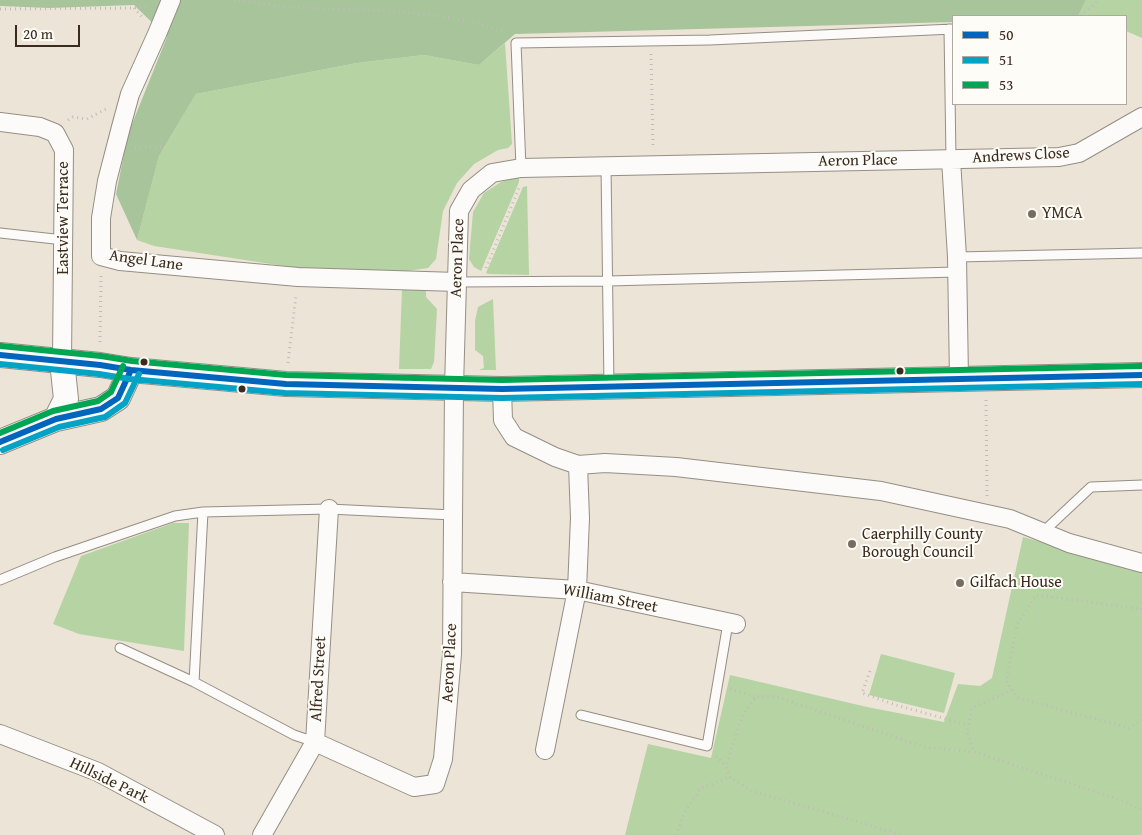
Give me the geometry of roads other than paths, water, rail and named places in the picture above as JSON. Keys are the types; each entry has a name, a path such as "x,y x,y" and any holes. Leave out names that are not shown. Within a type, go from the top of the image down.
{"street":[{"name":"Angel Lane","path":"171,0 129,99 121,128 107,180 100,218 101,256 120,261 298,277 457,282"},
{"name":"Andrews Close","path":"951,159 1059,157 1079,153 1142,116"},
{"name":"Eastview Terrace","path":"0,122 40,127 55,134 64,150 62,361"},
{"name":"Aeron Place","path":"315,742 414,787 435,784 443,759 452,654 454,387 459,211 471,190 492,173 524,167 951,159"},
{"path":"951,159 957,264 959,378"},
{"path":"0,355 131,370 286,384 502,389 1142,375"},
{"path":"56,419 66,399 62,361"},
{"path":"0,442 56,419 101,410 118,398 131,370"},
{"path":"502,389 503,420 514,437 554,457 578,465 605,463 676,467 880,491 1010,519 1069,543 1142,562"},
{"path":"545,750 577,590 580,518 578,465"},
{"name":"Alfred Street","path":"262,835 315,742 329,509"},
{"name":"William Street","path":"452,582 577,590 732,624"},
{"name":"Hillside Park","path":"1,737 98,772 215,835"}],"lane":[{"path":"524,167 516,43 720,40 951,29 951,159"},
{"path":"606,166 609,387"},
{"path":"0,233 64,240"},
{"path":"457,282 608,281 1142,253"},
{"path":"1043,532 1091,487 1142,485"},
{"path":"0,580 55,558 175,516 203,512 329,509 453,515"},
{"path":"194,682 203,512"},
{"path":"581,715 707,746 732,624"},
{"path":"120,648 194,682 294,735 315,742"}],"place":[{"name":"YMCA","path":"1032,214"},
{"name":"Caerphilly County Borough Council","path":"852,544"},
{"name":"Gilfach House","path":"960,583"}]}
